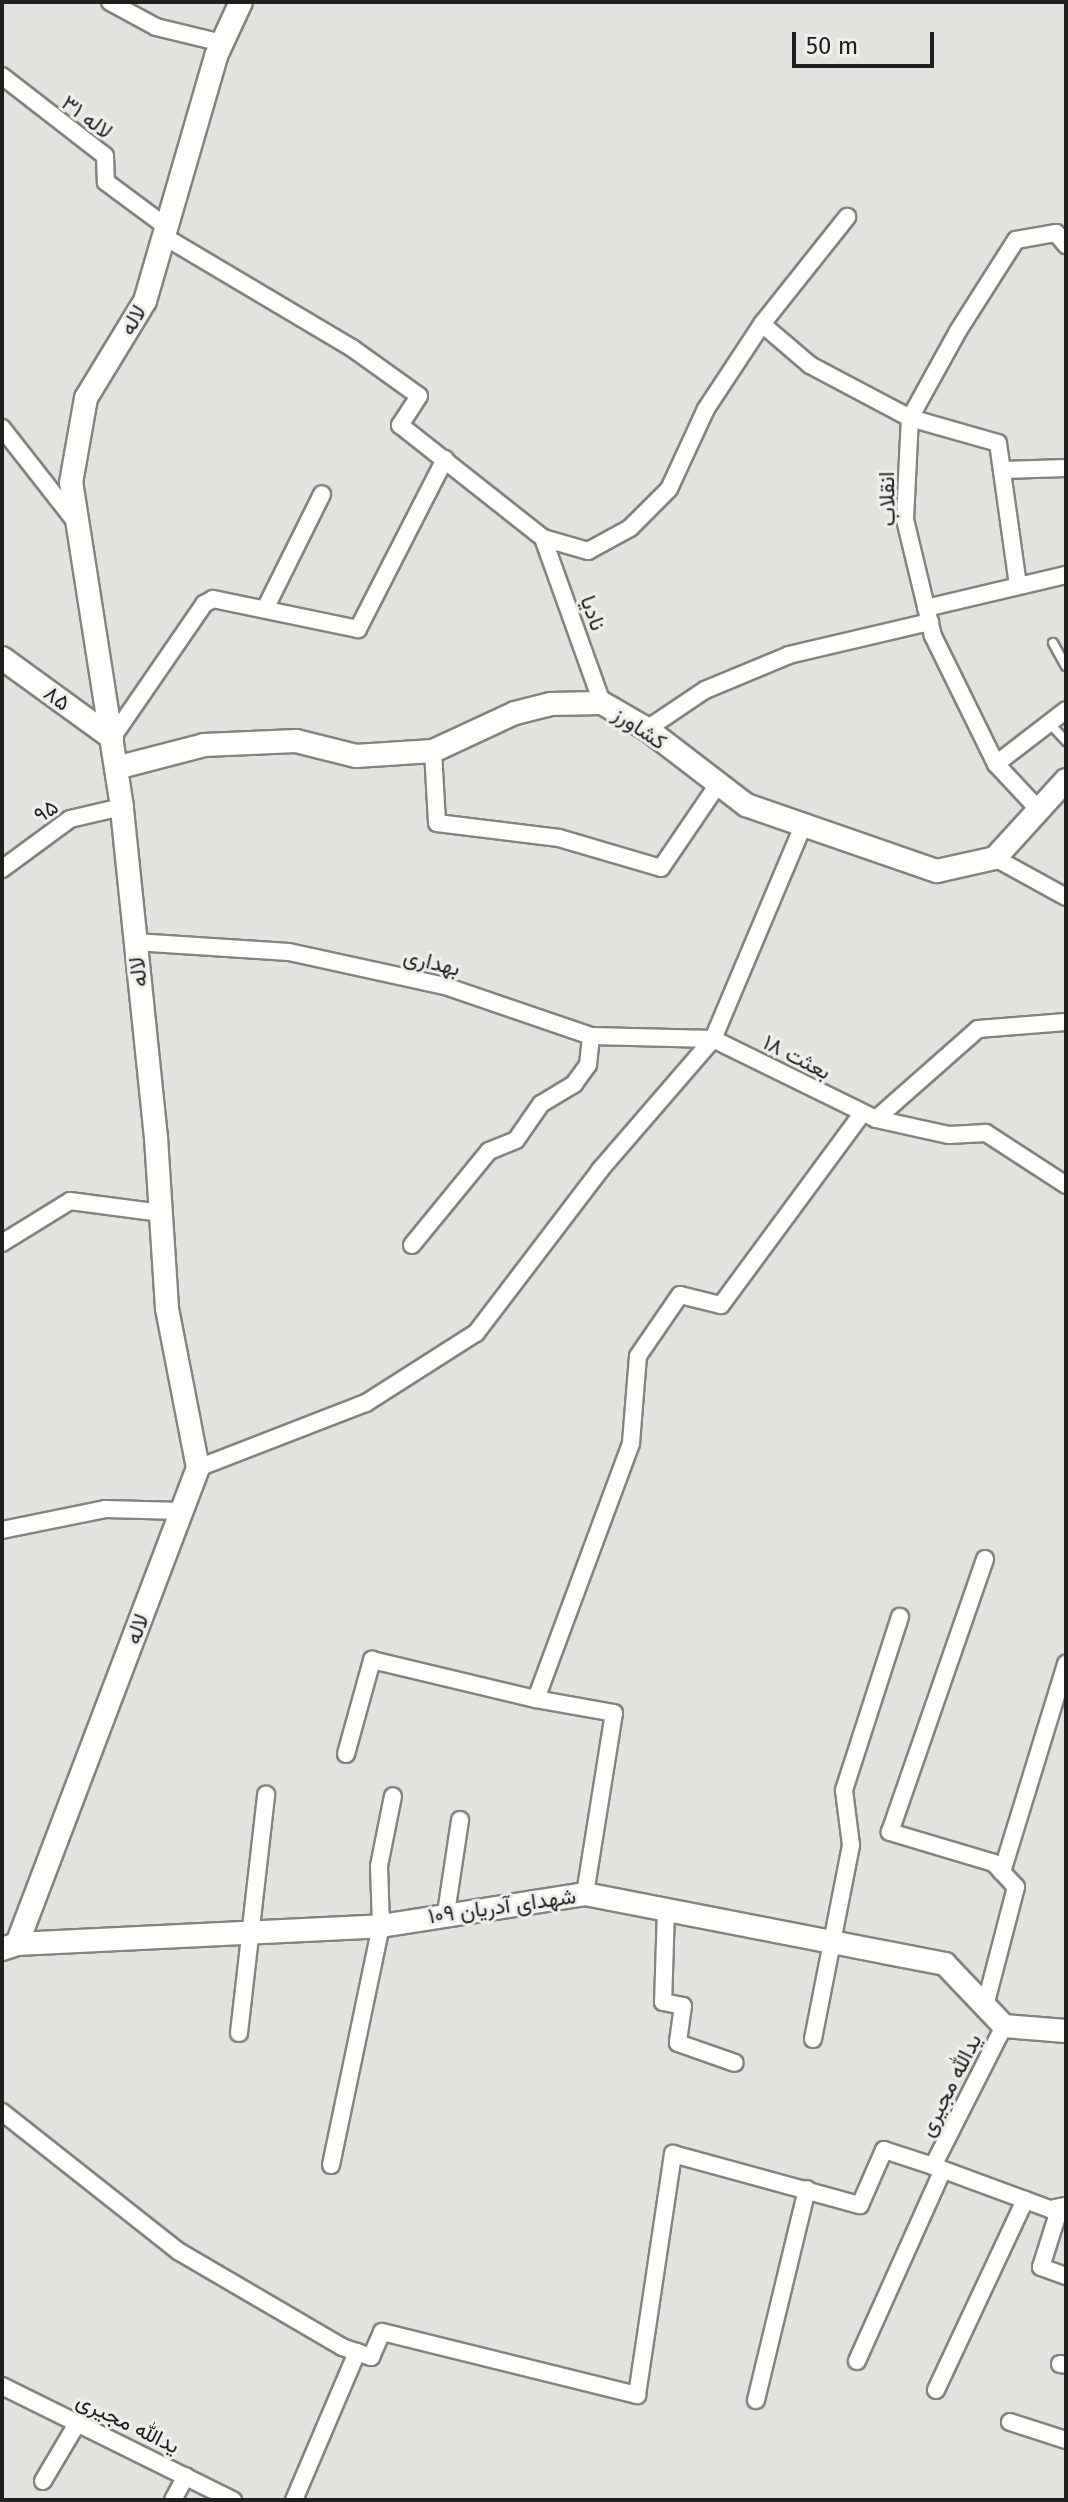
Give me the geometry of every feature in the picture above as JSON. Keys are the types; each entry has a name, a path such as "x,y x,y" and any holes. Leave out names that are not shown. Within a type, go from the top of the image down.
{"street":[{"path":"110,2 156,27 222,43"},
{"name":"لاله","path":"10,1946 198,1468 167,1308 161,1213 122,807 71,483 86,398 145,301 222,43 241,2"},
{"name":"لاله ۳۱","path":"2,76 105,156 106,182 167,232"},
{"path":"167,232 352,348 419,396 400,425 543,538 588,551 630,528 669,489 706,409 762,324 847,217"},
{"name":"انقلاب","path":"1039,810 996,764 928,615 905,519 910,418 1016,240 1056,233 1066,245"},
{"path":"762,324 810,365 910,418 998,443 1018,586"},
{"path":"2,428 76,522"},
{"path":"112,738 204,604 213,599 358,629 445,459"},
{"path":"1003,470 1066,468"},
{"path":"265,609 322,494"},
{"name":"نادیا","path":"543,538 602,703"},
{"path":"647,729 705,690 789,655 1018,586 1066,575"},
{"name":"۸۵","path":"4,665 112,738"},
{"name":"کشاورز","path":"116,768 204,745 296,741 356,756 433,751 515,713 550,704 602,703 647,729 746,805 937,871 995,858"},
{"path":"996,764 1052,726 1066,710"},
{"path":"433,751 437,823 559,838 661,868 718,784"},
{"path":"1066,780 995,858 1066,897"},
{"name":"۹۵","path":"2,869 70,819 122,807"},
{"path":"198,1468 366,1403 476,1333 600,1170 713,1039 803,826"},
{"name":"بهداری","path":"135,942 289,952 445,986 591,1036 713,1039"},
{"path":"536,1699 631,1443 638,1356 680,1295 721,1305 869,1116 978,1029 1066,1022"},
{"path":"412,1245 489,1151 516,1140 541,1104 574,1084 588,1065 591,1036"},
{"name":"بعثت ۱۸","path":"713,1039 869,1116 949,1135 986,1133 1066,1185"},
{"path":"2,1243 70,1201 161,1213"},
{"path":"2,1530 105,1509 182,1511"},
{"path":"985,1559 890,1832 994,1863 1016,1887 985,2006"},
{"path":"813,2039 851,1845 844,1790 900,1617"},
{"path":"346,1754 372,1660 536,1699 614,1713 585,1894"},
{"path":"1002,1872 1066,1664"},
{"path":"239,2033 266,1795"},
{"path":"331,2165 381,1926 379,1866 393,1796"},
{"path":"446,1913 460,1820"},
{"name":"شهدای آدریان ۱۰۹","path":"10,1946 381,1926 446,1913 585,1894 945,1964 1004,2026"},
{"path":"666,1909 663,2002 683,2006 678,2043 735,2063"},
{"path":"1004,2026 1066,2031"},
{"name":"یدالله مجیری","path":"1004,2026 938,2168 1050,2209 1063,2207"},
{"path":"2,2112 178,2251 357,2352 371,2357 382,2332 637,2395 673,2154 860,2205 884,2150 938,2168 857,2361"},
{"path":"756,2400 807,2189"},
{"path":"936,2390 1025,2200"},
{"path":"1063,2207 1041,2267 1066,2276"},
{"path":"294,2500 357,2352"},
{"name":"یدالله مجیری","path":"2,2386 233,2500"},
{"path":"43,2481 78,2422"},
{"path":"1010,2422 1066,2440"},
{"path":"173,2500 186,2476"}],"lane":[{"path":"1053,643 1066,666"},
{"path":"1052,726 1066,741"}]}
